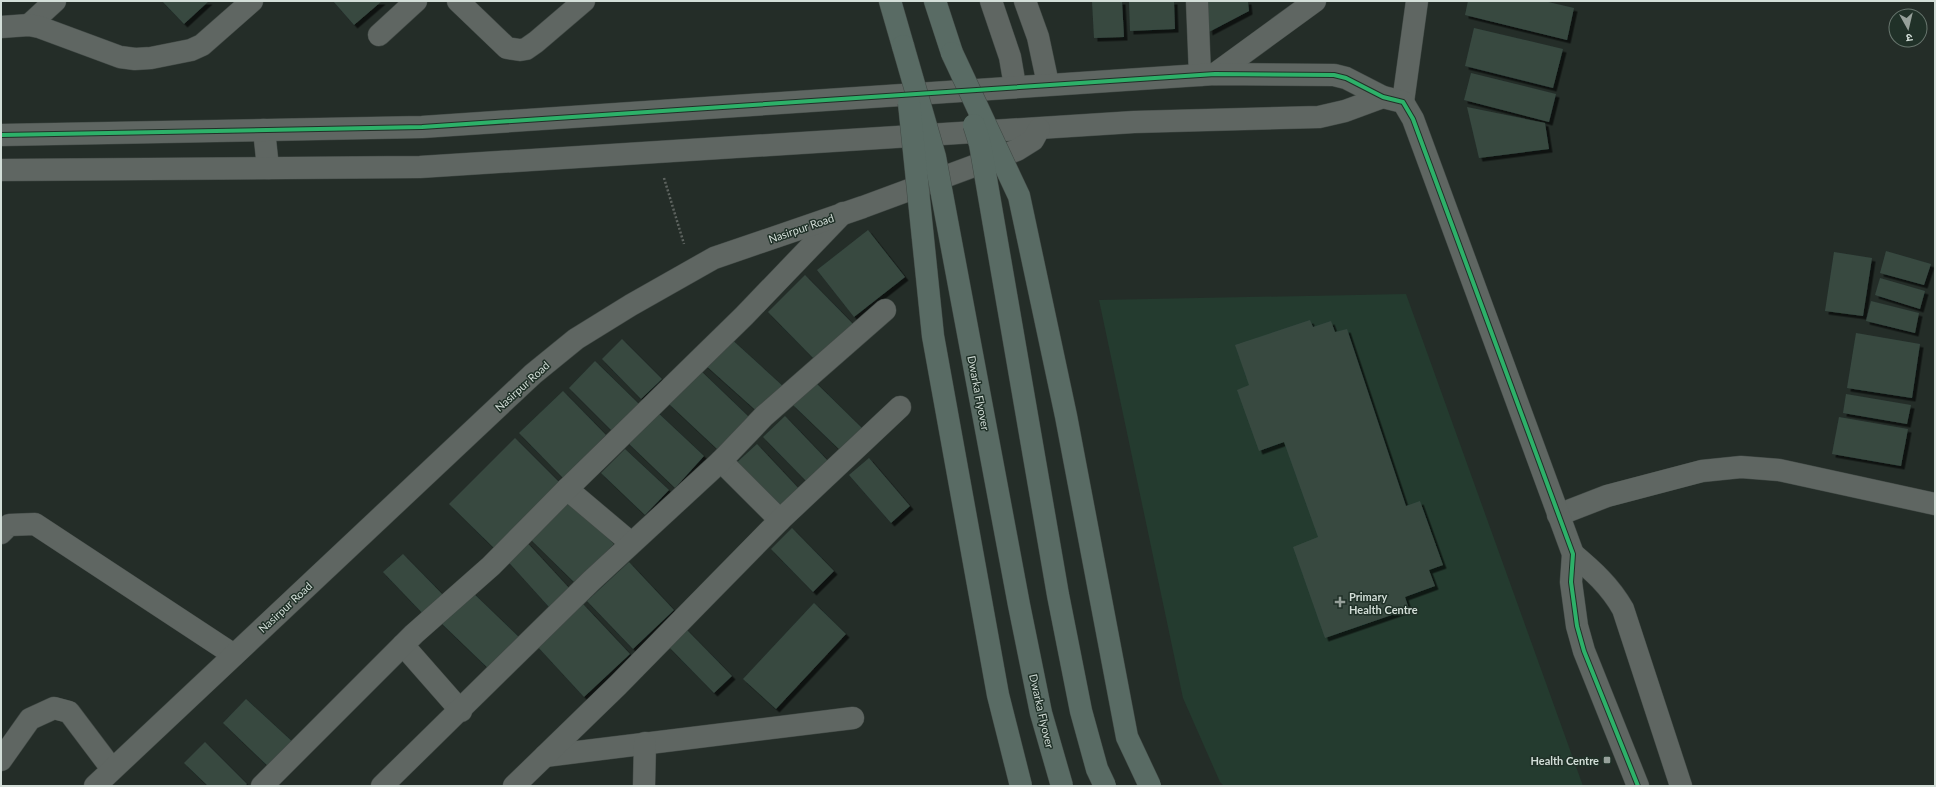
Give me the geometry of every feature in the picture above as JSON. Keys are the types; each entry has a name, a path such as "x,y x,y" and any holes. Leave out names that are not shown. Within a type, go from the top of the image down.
{"main road":[{"name":"Dwarka Flyover","path":"890,1 935,156 1022,620 1041,713 1062,786"},
{"path":"935,1 980,144 1058,595 1081,711 1097,769 1105,786"},
{"path":"903,46 933,336 998,695 1021,786"},
{"path":"952,53 1019,196 1066,416 1127,737 1150,786"}],"street":[{"path":"29,25 54,1"},
{"path":"1,27 29,25 120,57 135,59 151,58 190,50 202,45 252,1"},
{"path":"379,35 416,1"},
{"path":"458,1 507,48 520,50 536,42 584,1"},
{"path":"992,1 1010,57 1015,86"},
{"path":"1025,1 1038,37 1048,84"},
{"path":"1197,1 1207,74"},
{"path":"1207,74 1315,1"},
{"path":"1393,99 1417,1"},
{"path":"1,135 422,126 1207,74 1334,76 1346,78 1393,99 1413,119 1573,554 1571,582 1577,626 1584,651 1638,786"},
{"path":"1,170 420,167 1134,122 1319,117 1393,99"},
{"name":"Nasirpur Road","path":"95,786 533,374 576,339 691,270 738,249 1017,150 1033,140 1038,129"},
{"path":"264,130 268,168"},
{"path":"262,786 403,645 490,566 744,316 843,213"},
{"path":"382,786 631,543 721,461 764,416 885,310"},
{"path":"514,786 624,679 780,520 900,407"},
{"path":"721,461 780,520"},
{"path":"1558,516 1607,496 1702,471 1740,467 1779,470 1935,504"},
{"path":"567,489 631,543"},
{"path":"1,533 9,526 35,524 234,655"},
{"path":"1573,554 1596,572 1614,592 1623,609 1681,786"},
{"path":"403,645 461,710"},
{"path":"1,760 30,719 54,708 69,712 112,769"},
{"path":"545,756 853,718"},
{"path":"644,786 645,743"}],"path":[{"path":"657,152 691,270"}],"shaded area":[{"name":"Primary Health Centre","path":"1406,294 1583,786 1224,786 1220,782 1183,698 1099,300"}],"building":[{"path":"162,1 209,1 184,24"},
{"path":"333,1 382,1 354,25"},
{"path":"1092,1 1122,1 1124,37 1094,38"},
{"path":"1129,1 1174,1 1175,29 1130,31"},
{"path":"1205,1 1248,1 1249,11 1209,32"},
{"path":"1468,1 1544,1 1574,8 1567,40 1465,15"},
{"path":"1474,28 1563,49 1553,88 1465,66"},
{"path":"1471,73 1556,94 1549,122 1464,100"},
{"path":"1467,107 1545,123 1549,149 1479,158"},
{"path":"868,230 905,277 854,317 817,270"},
{"path":"1886,251 1931,264 1924,285 1880,273"},
{"path":"1834,252 1872,258 1863,316 1825,311"},
{"path":"805,275 855,326 818,363 768,312"},
{"path":"1880,278 1925,291 1920,309 1875,295"},
{"path":"1871,301 1919,313 1915,333 1866,321"},
{"path":"1310,320 1313,327 1331,321 1335,332 1347,329 1406,506 1420,501 1443,565 1429,570 1435,586 1405,597 1409,609 1325,638 1293,547 1318,537 1284,442 1259,451 1237,390 1249,385 1235,345"},
{"path":"1856,333 1920,344 1912,398 1847,388"},
{"path":"728,336 785,388 761,415 703,363"},
{"path":"622,339 662,379 641,399 602,359"},
{"path":"595,361 640,405 613,432 569,388"},
{"path":"700,370 749,417 717,449 668,403"},
{"path":"814,381 864,430 842,452 792,404"},
{"path":"563,391 606,435 563,478 519,433"},
{"path":"1846,394 1911,405 1907,424 1843,413"},
{"path":"654,409 704,456 675,488 625,440"},
{"path":"785,416 829,462 808,483 763,437"},
{"path":"1839,417 1908,429 1901,466 1832,454"},
{"path":"515,438 562,485 497,551 449,504"},
{"path":"757,444 802,492 779,514 734,465"},
{"path":"625,449 669,490 645,515 601,473"},
{"path":"869,458 910,506 891,523 849,475"},
{"path":"565,497 614,544 575,583 527,536"},
{"path":"792,528 834,571 813,592 771,549"},
{"path":"522,537 570,589 549,607 502,555"},
{"path":"403,554 447,599 427,618 383,572"},
{"path":"629,562 674,610 633,649 587,601"},
{"path":"469,589 523,641 492,672 438,620"},
{"path":"814,603 846,634 776,709 743,679"},
{"path":"583,604 630,654 584,697 537,646"},
{"path":"686,629 732,676 714,693 668,646"},
{"path":"246,699 296,745 272,770 223,723"},
{"path":"205,742 247,784 245,786 208,786 184,763"}],"cycle path":[{"path":"1,135 422,127 1215,74 1334,75 1346,78 1383,97 1403,102 1413,119 1573,554 1571,582 1577,626 1584,651 1638,786"}],"place":[{"name":"Primary Health Centre","path":"1340,602"},
{"name":"Health Centre","path":"1607,760"}]}
